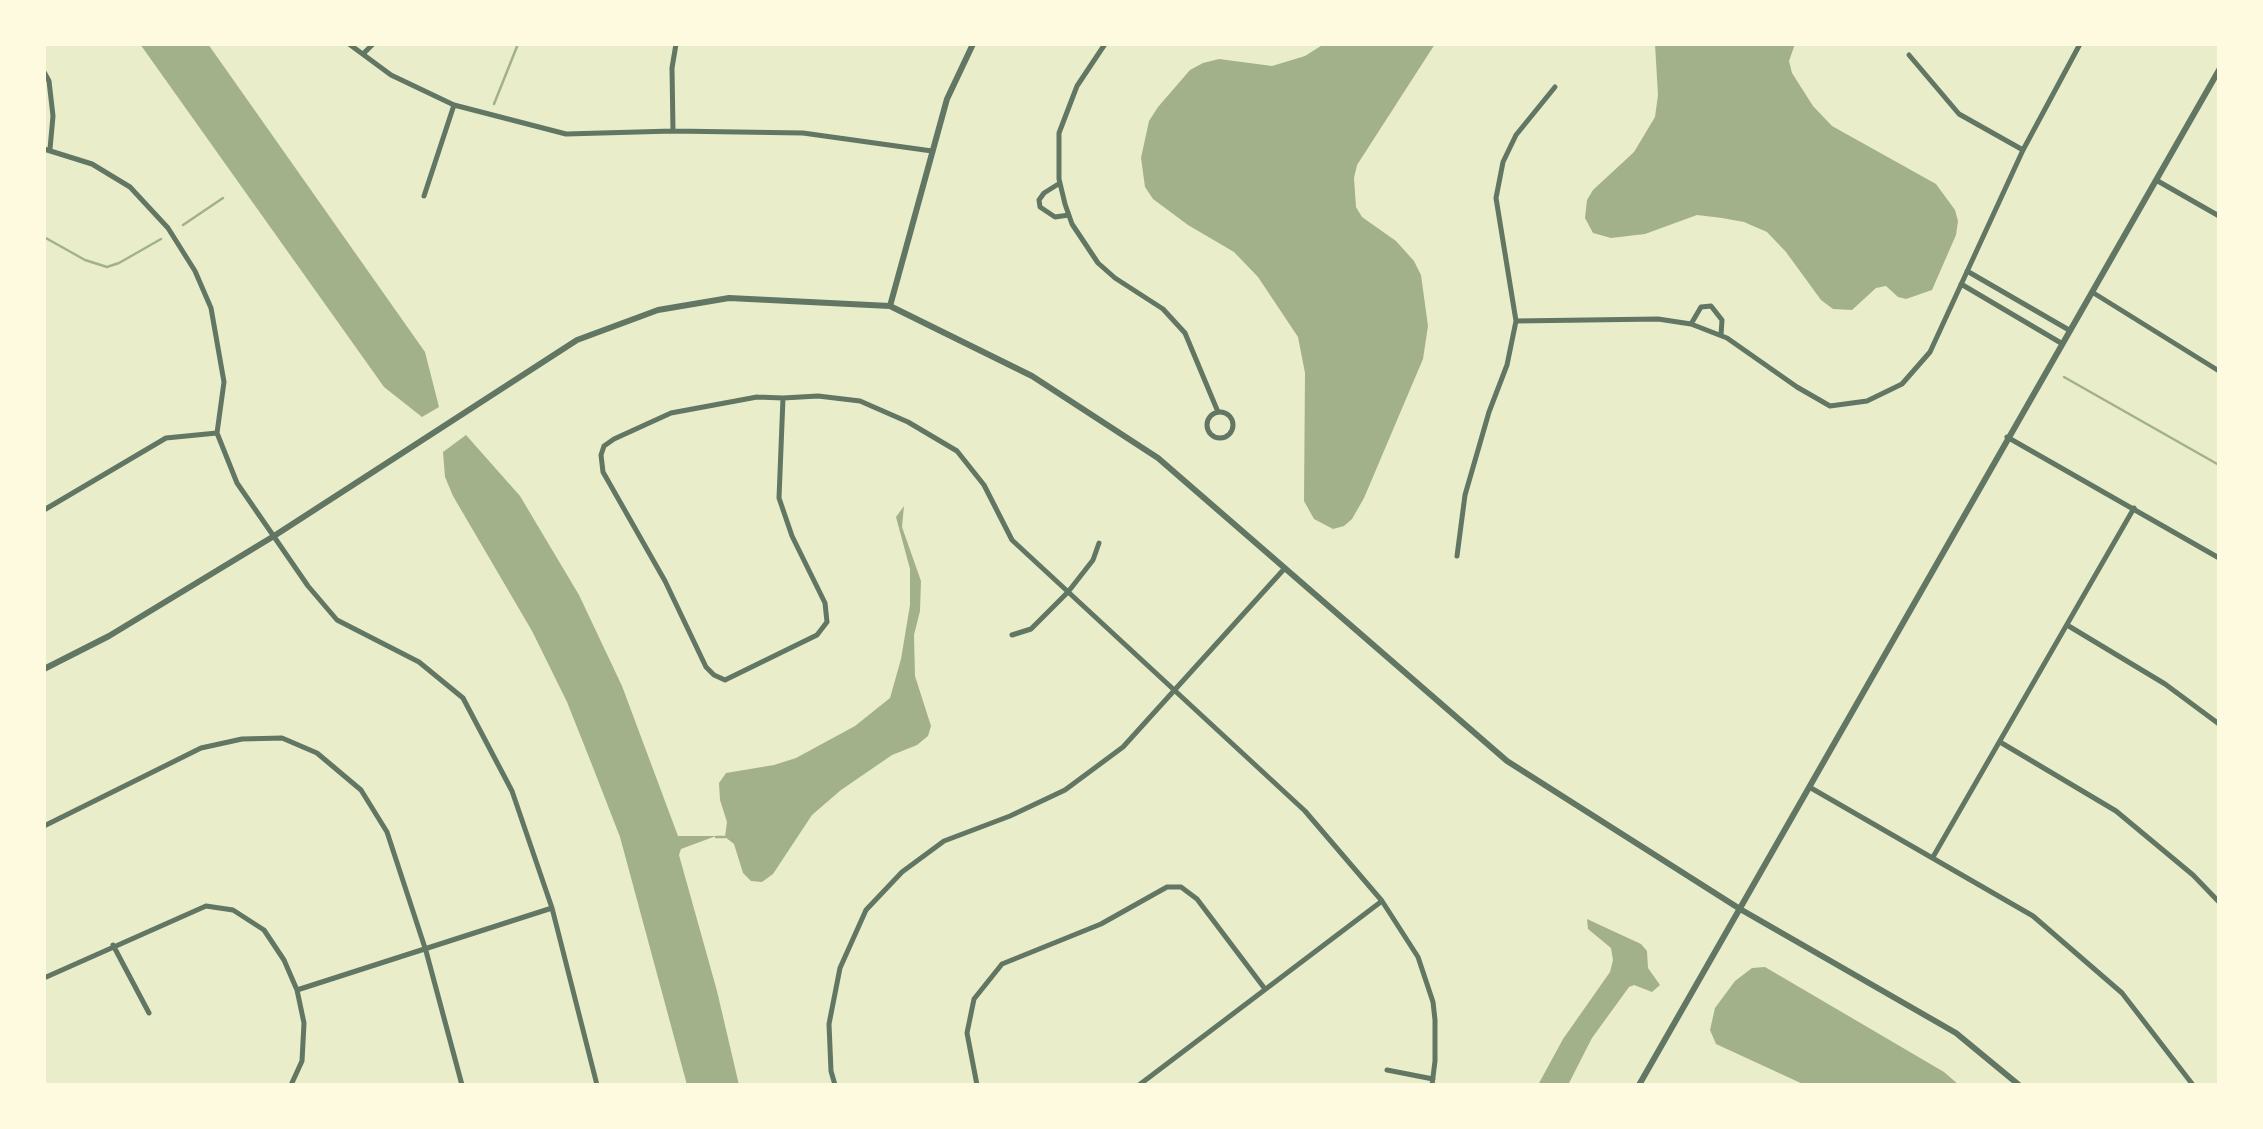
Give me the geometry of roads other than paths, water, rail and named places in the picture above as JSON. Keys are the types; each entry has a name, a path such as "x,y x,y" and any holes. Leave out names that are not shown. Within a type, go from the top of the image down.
{"street":[{"path":"349,44 391,75 454,105 566,134 673,131 803,133 932,151"},
{"path":"364,53 373,44"},
{"path":"673,131 672,68 676,44"},
{"path":"890,306 947,99 973,44"},
{"path":"1105,44 1091,62 1068,105 1059,133 1060,183 1069,215 1098,262 1115,278 1163,309 1185,333 1218,412"},
{"path":"1516,321 1658,319 1691,324 1721,335 1830,406 1867,401 1902,384 1930,352 2024,150 2080,44"},
{"path":"1909,55 1959,114 2024,150"},
{"path":"1639,1085 2219,70"},
{"path":"44,72 49,81 53,116 47,149 92,164 130,187 168,228 195,271 211,309 225,382 217,433 237,483 308,586 337,620 419,662 463,698 512,791 552,908 597,1085"},
{"path":"1457,556 1465,495 1489,412 1507,365 1516,321 1496,198 1503,162 1516,135 1555,87"},
{"path":"424,196 454,105"},
{"path":"2156,180 2219,216"},
{"path":"1060,183 1044,193 1040,207 1055,218 1069,215"},
{"path":"1967,271 2069,330"},
{"path":"1961,284 2061,344"},
{"path":"2092,292 2219,371"},
{"path":"2004,308 2010,297"},
{"path":"44,669 109,636 274,536 577,341 658,310 729,298 890,306 1032,376 1158,458 1507,761 1740,909 1955,1033 2019,1085"},
{"path":"1691,324 1701,307 1711,306 1720,313 1721,335"},
{"path":"783,398 779,498 785,522 825,603 827,622 817,635 732,678 719,678 706,667 665,580 603,472 601,455 604,446 671,413 729,400 818,396 860,401 908,422 957,451 984,485 1012,540 1305,811 1382,901 1418,957 1433,1002 1432,1082 1387,1070"},
{"path":"1218,412 1227,413 1233,424 1228,435 1222,438 1210,434 1207,428 1209,416 1218,412"},
{"path":"44,510 166,438 217,433"},
{"path":"2007,437 2219,558"},
{"path":"1933,857 2134,508"},
{"path":"1012,635 1031,629 1068,592 1093,560 1099,543"},
{"path":"835,1085 831,1071 829,1024 839,968 866,910 902,872 944,841 1010,816 1065,790 1123,747 1284,568"},
{"path":"2067,625 2165,684 2219,723"},
{"path":"44,827 201,748 242,739 282,738 317,753 361,790 387,832 426,951 462,1085"},
{"path":"2000,742 2116,811 2193,875 2219,902"},
{"path":"1811,788 2033,916 2093,966 2149,1024 2193,1085"},
{"path":"977,1085 967,1033 974,999 1002,964 1101,924 1167,887 1181,887 1197,899 1265,989"},
{"path":"1139,1085 1382,901"},
{"path":"44,978 113,945 206,906 233,910 264,930 284,960 297,990 304,1023 302,1061 291,1085"},
{"path":"297,990 426,951 552,908"},
{"path":"113,945 149,1013"}],"waterway":[{"path":"494,104 518,44"},
{"path":"183,225 223,198"},
{"path":"44,237 85,260 107,267 161,239"},
{"path":"2064,377 2219,465"},
{"path":"716,837 725,837"}]}
